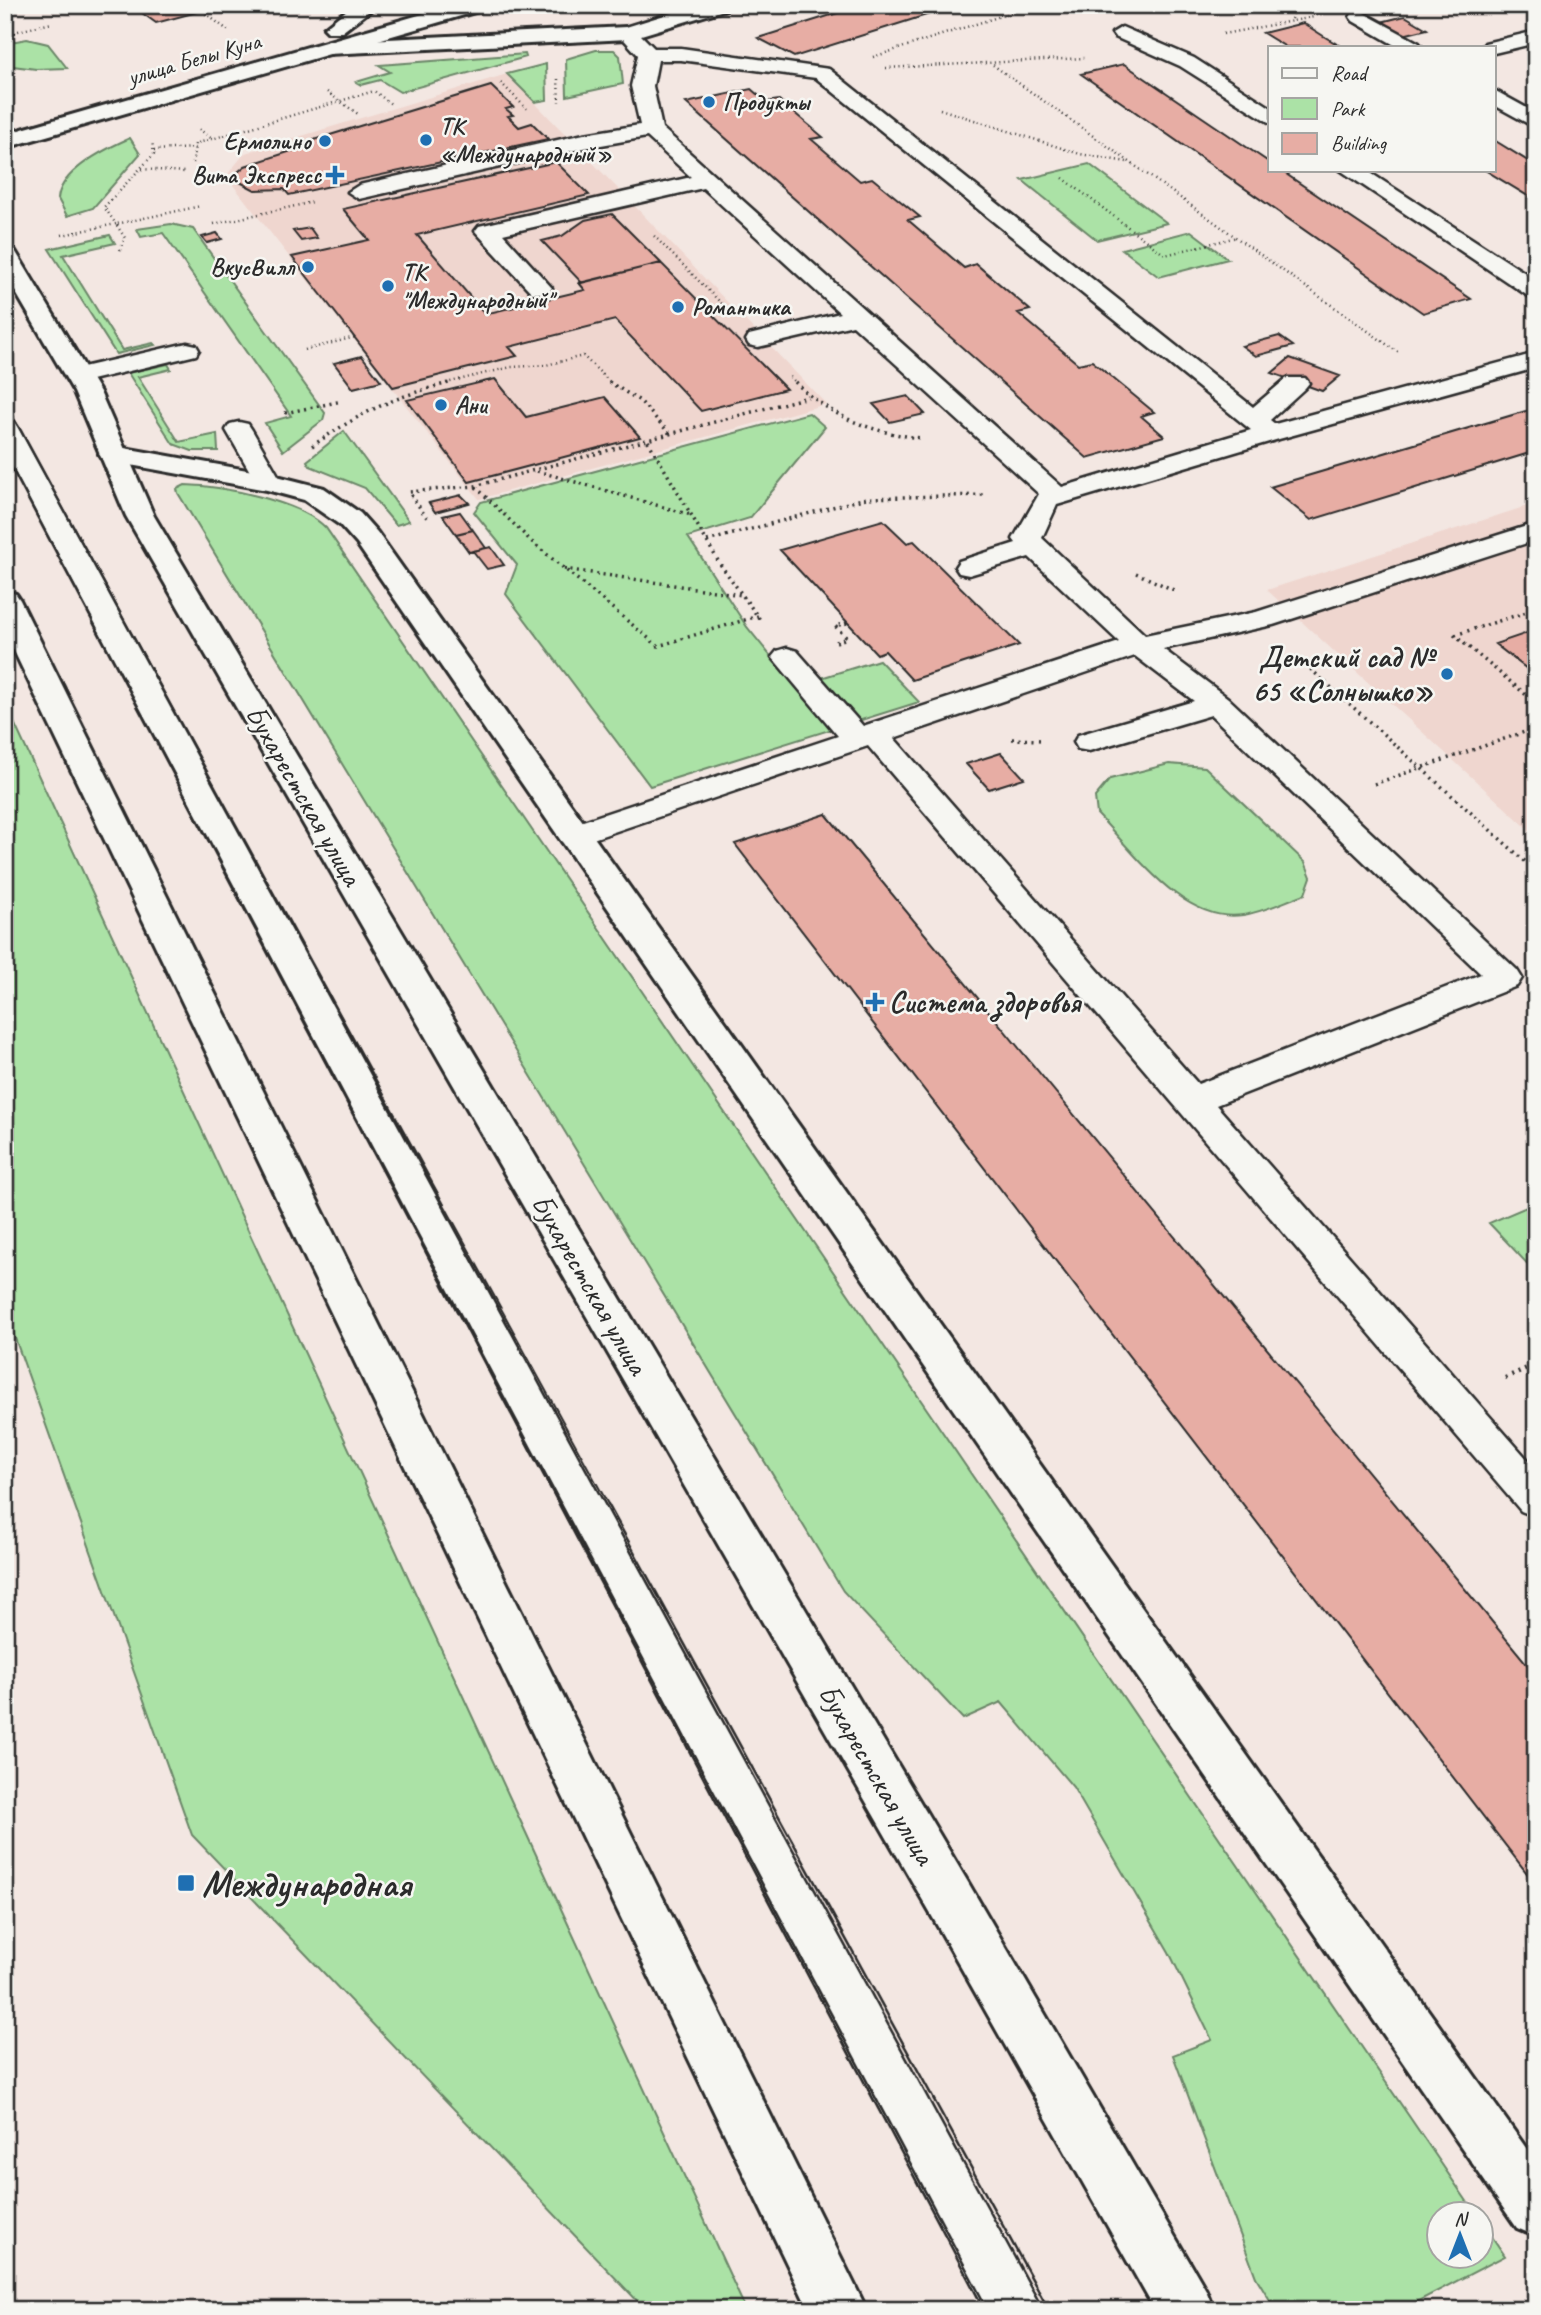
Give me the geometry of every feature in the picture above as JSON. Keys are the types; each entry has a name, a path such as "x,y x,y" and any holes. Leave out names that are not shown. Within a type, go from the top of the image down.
{"main road":[{"path":"332,38 367,5"},
{"name":"улица Белы Куна","path":"5,141 332,38 415,5"},
{"name":"улица Белы Куна","path":"5,121 332,38 478,5"},
{"path":"332,38 628,33 720,5"},
{"name":"Бухарестская улица","path":"5,254 79,375 141,516 951,1901 1186,2310"},
{"path":"113,454 269,482 314,494 350,519 367,538 1536,2209"},
{"path":"6,604 839,2310"}],"lane":[{"path":"1360,17 1410,46"},
{"path":"628,33 649,54 703,57 822,73 1262,427"},
{"path":"1122,33 1186,62 1268,116"},
{"path":"1496,46 1536,37"},
{"path":"649,54 642,86 652,130 858,316 1051,498"},
{"path":"1496,97 1536,122"},
{"path":"359,192 584,141 652,130"},
{"path":"1354,172 1536,291"},
{"path":"540,288 487,231 708,180"},
{"path":"758,340 858,316"},
{"path":"79,375 187,350"},
{"path":"1191,1101 1505,978 1217,704 1139,645 1027,539 1051,498 1262,427 1444,385 1536,360"},
{"path":"1262,427 1296,383"},
{"path":"5,428 1015,2310"},
{"path":"239,430 269,482"},
{"path":"573,835 1139,645 1249,622 1536,531"},
{"path":"970,566 1034,546"},
{"path":"787,657 865,736 1191,1101 1536,1499"},
{"path":"1088,742 1217,704"}],"path":[{"path":"822,73 1035,5"},
{"path":"1291,19 1297,5"},
{"path":"202,11 235,36"},
{"path":"5,34 52,23"},
{"path":"992,64 1444,385"},
{"path":"558,67 559,104"},
{"path":"193,163 195,144 374,91 391,104"},
{"path":"334,97 358,114"},
{"path":"935,107 1080,154 1131,163"},
{"path":"206,135 212,139"},
{"path":"150,138 154,150"},
{"path":"154,150 195,148"},
{"path":"120,250 125,238 104,206 142,169 154,150"},
{"path":"142,169 185,172"},
{"path":"1063,178 1165,255 1238,237"},
{"path":"214,224 359,192"},
{"path":"62,235 201,206"},
{"path":"305,350 355,337"},
{"path":"309,448 354,417 403,394 511,367 546,365 583,356 610,383 640,401 671,435"},
{"path":"427,518 409,492 475,486 808,397"},
{"path":"289,413 342,401"},
{"path":"648,441 707,541 787,657"},
{"path":"536,470 691,515"},
{"path":"475,486 563,569 658,646 758,616"},
{"path":"707,541 866,498 961,494 1051,498"},
{"path":"563,569 743,595"},
{"path":"1131,572 1249,622 1275,637 1536,871"},
{"path":"1536,608 1454,635 1536,703"},
{"path":"847,638 835,626 848,623"},
{"path":"1320,802 1536,728"},
{"path":"1501,1380 1536,1364"}],"shaded area":[{"path":"507,74 826,404 479,499 226,176 245,153"},
{"name":"Детский сад № 65 «Солнышко»","path":"1536,503 1536,836 1267,590"}],"green space":[{"path":"27,39 48,44 67,68 36,69 5,65 5,43"},
{"path":"596,50 614,50 620,56 623,84 567,96 566,59"},
{"path":"525,54 526,57 400,92 380,80 361,85 356,82 390,72 379,65"},
{"path":"546,64 547,100 535,102 507,74"},
{"path":"130,138 140,154 93,208 67,216 58,199 67,179 85,162"},
{"path":"1089,164 1167,223 1097,240 1022,180"},
{"path":"171,224 193,229 325,413 323,420 283,451 265,423 291,416 163,233 141,237 137,229"},
{"path":"1191,231 1228,259 1159,277 1122,249"},
{"path":"110,235 115,243 63,255 122,350 153,343 155,345 116,354 49,249"},
{"path":"168,364 171,369 138,377 179,442 217,434 218,451 192,451 173,444 128,373"},
{"path":"809,413 825,427 750,518 688,537 747,627 795,686 879,660 919,702 650,786 506,594 517,565 474,512 481,502"},
{"path":"344,431 409,521 396,525 365,488 310,466 307,461"},
{"path":"185,485 219,488 260,497 298,510 326,528 1466,2200 1426,2200 1426,2270 1478,2270 1401,2310 1276,2310 1256,2277 1173,2055 1212,2040 1169,1952 1073,1787 1001,1702 963,1719 843,1591 177,489"},
{"path":"5,703 746,2310 646,2310 192,1835 5,1310"},
{"path":"1169,764 1205,767 1305,862 1311,877 1305,894 1251,914 1221,915 1200,908 1162,883 1097,814 1095,797 1110,779"},
{"path":"1536,1203 1536,1273 1489,1223"},
{"path":"1496,2243 1505,2256 1496,2261"}],"building":[{"path":"131,5 223,5 156,23"},
{"path":"863,5 958,5 794,57 758,38"},
{"path":"1405,16 1427,29 1403,35 1381,22"},
{"path":"1303,23 1340,46 1284,46 1263,33"},
{"path":"1124,64 1268,162 1268,172 1283,172 1471,299 1423,313 1081,74"},
{"name":"ТК «Международный»","path":"491,86 513,107 506,109 513,115 508,116 519,127 532,123 548,139 289,195 284,189 255,190 238,181 237,173 245,166 310,145 307,142"},
{"path":"751,89 766,102 779,100 823,137 811,139 860,181 872,178 920,217 908,220 964,268 976,264 1030,310 1018,313 1078,364 1092,361 1154,412 1141,416 1164,436 1087,458 686,103"},
{"path":"1496,141 1536,166 1536,201 1488,172 1496,172"},
{"name":"ТК \"Международный\"","path":"556,162 589,195 417,235 485,314 585,290 579,283 661,263 786,389 701,411 615,320 509,347 517,356 393,387 292,257 369,240 343,209"},
{"path":"612,214 661,263 582,283 542,241 562,236 585,220"},
{"path":"310,228 317,238 301,241 293,231"},
{"path":"217,233 222,239 207,243 202,237"},
{"path":"1279,336 1293,346 1256,356 1242,346"},
{"path":"362,356 381,381 353,388 334,363"},
{"path":"1290,358 1340,376 1322,391 1272,373"},
{"path":"495,379 526,417 605,397 640,437 469,482 407,400"},
{"path":"908,396 925,414 890,422 873,404"},
{"path":"1536,408 1536,451 1311,520 1270,487"},
{"path":"461,495 469,503 435,512 429,503"},
{"path":"460,512 473,530 456,534 443,516"},
{"path":"883,520 907,543 914,541 1019,645 912,680 885,651 877,654 780,550"},
{"path":"473,530 486,548 469,552 456,534"},
{"path":"491,547 504,565 487,569 473,551"},
{"path":"1536,630 1536,676 1495,644"},
{"path":"1001,753 1024,778 989,789 966,764"},
{"path":"826,814 1536,1675 1536,1885 735,844"}],"tram line":[{"path":"5,402 609,1506"},
{"path":"5,455 562,1506"},
{"path":"561,1504 988,2310"},
{"path":"608,1504 1049,2310"}],"place":[{"name":"Продукты","path":"709,102"},
{"name":"ТК «Международный»","path":"426,140"},
{"name":"Ермолино","path":"325,141"},
{"name":"Вита Экспресс","path":"335,175"},
{"name":"ВкусВилл","path":"308,267"},
{"name":"ТК \"Международный\"","path":"388,286"},
{"name":"Романтика","path":"678,307"},
{"name":"Ани","path":"441,405"},
{"name":"Детский сад № 65 «Солнышко»","path":"1447,674"},
{"name":"Система здоровья","path":"875,1002"},
{"name":"Международная","path":"186,1883"}]}
